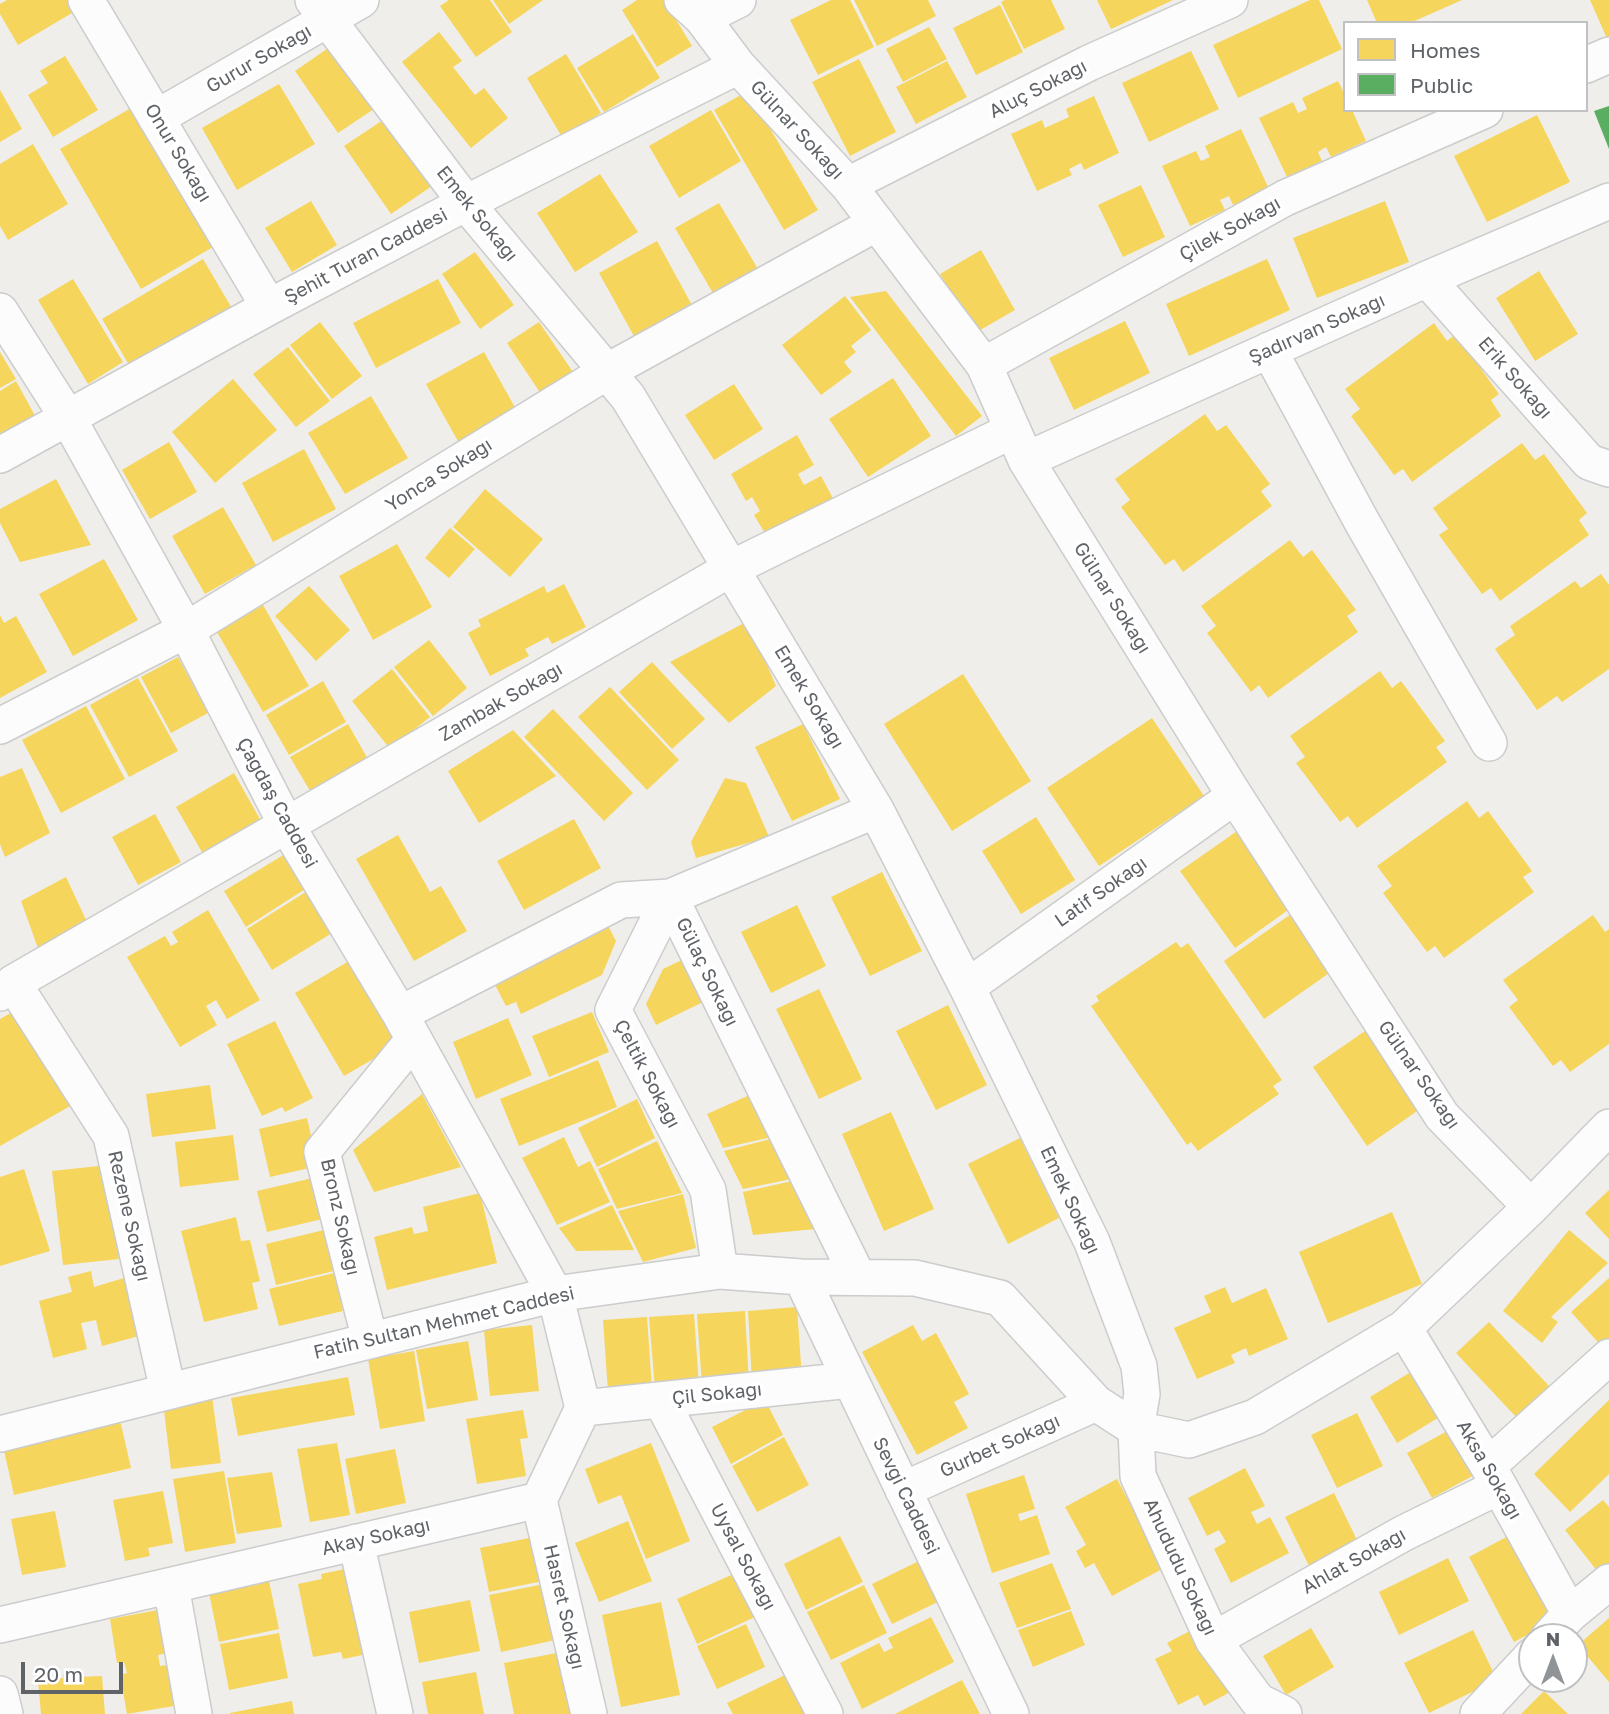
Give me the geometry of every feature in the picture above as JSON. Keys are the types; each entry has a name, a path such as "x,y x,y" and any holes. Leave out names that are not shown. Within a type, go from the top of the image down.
{"street":[{"name":"Onur Sokağı","path":"86,0 269,307"},
{"name":"Gurur Sokağı","path":"156,118 321,10 361,0"},
{"path":"692,9 738,0"},
{"name":"Aluç Sokağı","path":"848,185 1089,63 1230,0"},
{"name":"Gülnar Sokağı","path":"692,9 738,66 848,185 984,365 1019,445 1236,796 1443,1115 1531,1207"},
{"name":"Emek Sokağı","path":"321,10 466,203 628,397 876,810 967,987 1091,1242 1139,1366 1142,1394 1136,1429 1139,1476"},
{"path":"1588,64 1609,55"},
{"name":"Şehit Turan Caddesi","path":"0,455 269,307 466,203 738,66"},
{"name":"Çilek Sokağı","path":"984,365 1285,198 1480,112"},
{"name":"Şadırvan Sokağı","path":"1019,445 1269,350 1609,201"},
{"name":"Yonca Sokağı","path":"0,726 186,630 608,371 877,223"},
{"name":"Erik Sokağı","path":"1427,279 1589,462 1609,469"},
{"name":"Çağdaş Caddesi","path":"0,311 68,418 186,630 287,827 407,1026 555,1294"},
{"path":"1269,350 1362,522 1489,743"},
{"name":"Zambak Sokağı","path":"7,988 732,568 1019,445"},
{"name":"Latif Sokağı","path":"967,987 1236,796"},
{"path":"670,897 876,810"},
{"name":"Gülaç Sokağı","path":"407,1026 621,900 670,897 858,1277"},
{"name":"Çeltik Sokağı","path":"670,897 613,1010 708,1190 720,1271"},
{"name":"Rezene Sokağı","path":"7,988 111,1136 168,1391"},
{"name":"Bronz Sokağı","path":"370,1340 322,1152 407,1026"},
{"name":"Fatih Sultan Mehmet Caddesi","path":"0,1433 555,1294 720,1271 801,1277 915,1278 1000,1298 1096,1403 1136,1429 1189,1440 1255,1417 1404,1328 1531,1207 1609,1127"},
{"name":"Sevgi Caddesi","path":"801,1277 1011,1714"},
{"path":"539,1500 583,1408 555,1294"},
{"name":"Aksa Sokağı","path":"1404,1328 1493,1476 1559,1623"},
{"name":"Ahlat Sokağı","path":"1213,1640 1404,1532 1493,1476 1609,1357"},
{"name":"Çil Sokağı","path":"583,1408 850,1380"},
{"name":"Uysal Sokağı","path":"661,1400 825,1714"},
{"name":"Gurbet Sokağı","path":"903,1490 1096,1403"},
{"name":"Ahududu Sokağı","path":"1139,1476 1213,1640 1258,1701 1284,1714"},
{"name":"Akay Sokağı","path":"0,1625 539,1500"},
{"name":"Hasret Sokağı","path":"539,1500 589,1714"},
{"path":"356,1542 395,1714"},
{"path":"1563,1623 1609,1582"},
{"path":"171,1586 194,1714"},
{"path":"1478,1714 1518,1671"},
{"path":"0,1694 5,1714"}],"building: Homes":[{"path":"7,0 71,0 77,10 18,45 0,14 0,4"},
{"path":"449,0 490,0 512,32 476,57 440,6"},
{"path":"493,0 543,0 509,24"},
{"path":"637,0 664,0 692,46 657,67 622,10"},
{"path":"831,0 850,0 874,47 818,75 790,20"},
{"path":"854,0 928,0 936,16 877,46"},
{"path":"1051,0 1065,29 1024,49 1001,2"},
{"path":"1097,0 1173,0 1111,29"},
{"path":"1310,0 1319,0 1342,49 1238,98 1213,45"},
{"path":"1367,0 1462,0 1415,21 1376,21"},
{"path":"1590,0 1609,0 1609,43"},
{"path":"1000,5 1023,52 976,75 953,28"},
{"path":"929,27 947,59 903,82 886,49"},
{"path":"439,32 462,61 453,67 475,95 484,88 508,118 471,148 402,62"},
{"path":"633,34 660,78 604,112 577,68"},
{"path":"334,44 377,107 338,133 295,71"},
{"path":"1191,51 1219,109 1149,142 1122,83"},
{"path":"566,54 601,113 562,137 527,78"},
{"path":"65,56 98,110 53,137 28,95 48,83 40,71"},
{"path":"859,59 896,132 850,156 812,82"},
{"path":"947,61 967,97 916,124 896,87"},
{"path":"1338,81 1343,91 1343,112 1353,112 1366,141 1331,157 1326,147 1318,152 1322,161 1287,177 1259,118 1293,102 1298,113 1307,109 1302,98"},
{"path":"279,84 315,144 237,190 202,128"},
{"path":"0,90 22,129 0,142"},
{"path":"748,91 818,210 784,230 714,110"},
{"path":"1094,96 1119,153 1084,170 1081,163 1069,169 1072,175 1037,191 1011,134 1042,120 1045,128 1069,117 1066,109"},
{"path":"131,108 213,247 141,289 60,149"},
{"path":"711,110 741,161 679,198 649,146"},
{"path":"1537,115 1570,182 1487,222 1454,156"},
{"path":"386,118 432,186 391,214 344,146"},
{"path":"1241,129 1269,189 1233,205 1229,196 1220,200 1225,210 1190,226 1162,166 1196,151 1201,161 1210,157 1205,146"},
{"path":"33,144 68,204 8,240 0,226 0,164"},
{"path":"600,174 638,232 575,272 537,213"},
{"path":"1141,185 1165,237 1123,257 1098,205"},
{"path":"311,201 337,245 292,272 265,228"},
{"path":"1385,201 1409,262 1317,298 1293,238"},
{"path":"719,203 765,281 721,307 675,228"},
{"path":"657,241 693,307 635,338 599,273"},
{"path":"981,250 1015,310 975,333 940,274"},
{"path":"475,252 514,305 480,329 442,274"},
{"path":"203,259 233,310 132,370 102,319"},
{"path":"1267,259 1290,310 1189,356 1166,304"},
{"path":"1539,271 1578,334 1535,361 1496,298"},
{"path":"73,279 123,362 88,384 38,300"},
{"path":"438,279 461,323 376,368 353,323"},
{"path":"886,291 982,416 956,436 850,297"},
{"path":"845,296 871,330 851,346 856,352 844,362 852,372 821,395 782,345"},
{"path":"1125,321 1150,373 1074,410 1049,358"},
{"path":"320,322 362,376 332,399 290,345"},
{"path":"539,322 577,378 545,400 507,343"},
{"path":"1434,323 1447,341 1456,334 1499,394 1491,400 1501,416 1412,482 1403,469 1394,475 1351,416 1360,409 1345,389"},
{"path":"288,347 330,401 296,427 253,374"},
{"path":"0,352 16,379 0,388"},
{"path":"484,352 517,411 459,443 426,384"},
{"path":"893,378 931,436 868,477 829,419"},
{"path":"233,379 277,430 215,483 172,432"},
{"path":"16,381 39,423 0,445 0,391"},
{"path":"734,384 763,429 714,460 685,415"},
{"path":"371,396 408,458 345,494 308,433"},
{"path":"1205,414 1217,431 1226,425 1270,484 1261,491 1272,506 1183,572 1174,559 1165,565 1121,507 1130,500 1115,479"},
{"path":"797,435 814,465 798,474 804,485 821,476 835,502 769,540 754,515 760,511 752,497 746,501 731,474"},
{"path":"169,442 197,492 150,519 122,470"},
{"path":"1522,443 1535,460 1544,454 1587,513 1579,520 1589,535 1500,601 1491,588 1482,594 1439,535 1448,529 1433,508"},
{"path":"304,449 336,509 273,542 242,483"},
{"path":"56,479 91,545 20,562 0,523 0,509"},
{"path":"485,489 543,539 510,577 453,527"},
{"path":"223,507 256,565 205,594 172,536"},
{"path":"450,528 475,549 449,578 425,558"},
{"path":"1290,540 1303,557 1312,550 1356,610 1347,616 1358,632 1268,698 1259,685 1251,692 1207,633 1216,626 1201,606"},
{"path":"397,544 432,607 373,640 339,576"},
{"path":"104,559 138,620 73,656 39,594"},
{"path":"1601,574 1609,585 1609,669 1562,702 1557,696 1537,710 1495,649 1515,635 1510,626 1575,581 1581,588"},
{"path":"564,584 586,627 552,644 548,637 525,649 529,656 490,676 468,633 481,626 478,620 544,586 547,593"},
{"path":"309,586 350,630 316,661 275,616"},
{"path":"263,605 309,686 263,712 217,632"},
{"path":"0,615 4,623 16,616 47,672 0,698"},
{"path":"748,621 776,686 729,723 670,662"},
{"path":"429,640 467,688 433,716 394,667"},
{"path":"178,657 208,713 171,733 141,677"},
{"path":"652,662 705,719 672,749 619,692"},
{"path":"392,669 430,717 390,749 352,701"},
{"path":"1380,671 1392,688 1401,681 1445,741 1436,747 1447,762 1357,828 1348,816 1340,822 1296,763 1305,757 1290,736"},
{"path":"963,674 1031,781 952,831 884,724"},
{"path":"138,678 178,751 129,777 90,705"},
{"path":"323,681 346,722 289,755 266,715"},
{"path":"610,687 679,760 647,790 578,717"},
{"path":"86,706 125,779 61,813 22,740"},
{"path":"553,709 633,793 604,821 524,737"},
{"path":"1152,718 1204,796 1099,866 1047,788"},
{"path":"348,724 373,768 316,801 290,757"},
{"path":"803,724 840,799 792,821 755,747"},
{"path":"513,730 556,776 479,823 448,771"},
{"path":"22,768 50,833 5,857 0,844 0,777"},
{"path":"234,773 261,821 203,854 176,807"},
{"path":"725,778 746,783 769,837 696,858 691,842"},
{"path":"1467,801 1479,818 1488,811 1532,871 1523,877 1534,892 1444,958 1435,946 1427,952 1383,893 1392,886 1377,866"},
{"path":"155,814 181,862 138,885 112,837"},
{"path":"1036,817 1075,880 1021,914 982,851"},
{"path":"574,819 601,868 524,910 497,861"},
{"path":"1240,829 1295,905 1235,948 1180,871"},
{"path":"398,835 430,892 441,886 467,931 414,961 356,859"},
{"path":"290,851 310,886 246,927 224,891"},
{"path":"882,872 922,951 870,976 831,897"},
{"path":"66,877 87,922 39,951 21,901"},
{"path":"312,888 337,930 272,970 247,929"},
{"path":"797,905 826,966 771,993 741,932"},
{"path":"208,910 260,1000 227,1019 216,1000 206,1006 217,1025 180,1047 127,957 165,936 171,946 178,942 172,932"},
{"path":"1291,914 1332,971 1264,1019 1224,961"},
{"path":"1593,915 1605,932 1609,929 1609,1044 1570,1072 1561,1060 1553,1066 1509,1007 1518,1000 1503,980"},
{"path":"606,922 616,941 602,975 521,1014 516,1002 506,1006 492,979"},
{"path":"1176,942 1181,948 1188,943 1282,1080 1273,1086 1279,1094 1198,1151 1191,1142 1187,1145 1091,1006 1099,1001 1096,996"},
{"path":"686,958 707,1000 656,1025 646,1004 663,969"},
{"path":"349,961 399,1044 344,1076 295,993"},
{"path":"819,989 862,1079 819,1099 776,1009"},
{"path":"948,1005 987,1085 936,1110 896,1031"},
{"path":"16,1010 72,1105 0,1146 0,1019"},
{"path":"592,1012 609,1052 549,1077 532,1036"},
{"path":"508,1018 532,1075 476,1099 453,1042"},
{"path":"275,1021 313,1098 285,1112 282,1107 262,1116 227,1044"},
{"path":"1365,1031 1420,1109 1367,1146 1313,1067"},
{"path":"598,1060 617,1107 519,1146 500,1099"},
{"path":"210,1085 216,1129 152,1137 146,1094"},
{"path":"761,1090 781,1135 723,1148 707,1114"},
{"path":"422,1094 461,1167 374,1192 353,1150"},
{"path":"637,1099 655,1138 597,1167 578,1128"},
{"path":"891,1112 934,1209 884,1231 842,1134"},
{"path":"307,1118 318,1166 270,1177 259,1129"},
{"path":"233,1135 239,1180 180,1187 175,1142"},
{"path":"782,1136 801,1177 743,1189 724,1151"},
{"path":"564,1137 578,1167 590,1161 610,1202 557,1225 522,1158"},
{"path":"1020,1138 1059,1218 1008,1244 968,1164"},
{"path":"657,1141 682,1193 617,1209 598,1169"},
{"path":"108,1165 119,1259 63,1265 52,1171"},
{"path":"24,1169 50,1251 0,1266 0,1177"},
{"path":"317,1177 327,1218 267,1232 257,1191"},
{"path":"801,1179 826,1228 753,1235 743,1192"},
{"path":"1609,1190 1609,1239 1585,1213"},
{"path":"480,1193 497,1263 387,1290 374,1237 412,1227 414,1234 428,1231 423,1207"},
{"path":"683,1194 696,1248 643,1262 618,1211"},
{"path":"612,1205 634,1250 576,1251 559,1228"},
{"path":"1392,1212 1422,1284 1328,1323 1299,1252"},
{"path":"236,1217 241,1241 250,1240 260,1281 252,1283 258,1309 204,1322 181,1231"},
{"path":"324,1230 334,1271 276,1285 266,1244"},
{"path":"1569,1230 1608,1263 1551,1317 1558,1322 1542,1343 1503,1311"},
{"path":"91,1271 94,1287 124,1278 139,1336 102,1346 96,1320 81,1323 87,1349 53,1358 39,1301 72,1292 68,1277"},
{"path":"334,1273 343,1311 279,1326 269,1289"},
{"path":"1609,1278 1609,1345 1604,1349 1571,1312"},
{"path":"1225,1287 1232,1303 1266,1288 1288,1339 1249,1356 1246,1348 1231,1355 1235,1363 1197,1379 1174,1328 1211,1312 1204,1296"},
{"path":"797,1307 802,1379 752,1382 748,1311"},
{"path":"745,1311 749,1383 702,1386 697,1314"},
{"path":"694,1314 699,1386 655,1389 649,1317"},
{"path":"647,1317 652,1389 608,1392 603,1320"},
{"path":"1489,1322 1550,1387 1517,1418 1456,1353"},
{"path":"532,1325 539,1391 490,1396 484,1330"},
{"path":"913,1325 922,1341 936,1333 969,1394 954,1402 968,1428 917,1455 862,1352"},
{"path":"468,1341 478,1400 427,1409 416,1350"},
{"path":"414,1351 425,1421 380,1429 368,1359"},
{"path":"1414,1370 1441,1416 1397,1443 1370,1397"},
{"path":"348,1377 355,1415 238,1436 231,1398"},
{"path":"212,1396 221,1463 171,1469 163,1402"},
{"path":"765,1400 783,1435 731,1464 712,1427"},
{"path":"1609,1400 1609,1474 1570,1512 1534,1474"},
{"path":"523,1410 528,1438 520,1439 526,1476 477,1484 466,1419"},
{"path":"1357,1413 1383,1466 1337,1488 1311,1435"},
{"path":"120,1420 131,1468 14,1495 3,1446"},
{"path":"1451,1429 1476,1474 1432,1498 1407,1453"},
{"path":"784,1437 809,1485 757,1512 732,1466"},
{"path":"337,1443 350,1515 310,1522 297,1449"},
{"path":"651,1443 690,1541 646,1559 621,1495 598,1504 585,1469"},
{"path":"395,1449 406,1503 356,1514 345,1459"},
{"path":"1245,1468 1265,1506 1251,1512 1257,1524 1270,1517 1289,1553 1231,1583 1214,1549 1226,1542 1219,1530 1207,1536 1188,1498"},
{"path":"224,1471 236,1543 185,1552 173,1479"},
{"path":"272,1472 282,1527 237,1534 227,1478"},
{"path":"1024,1475 1035,1509 1018,1514 1020,1521 1037,1515 1050,1554 992,1573 966,1494"},
{"path":"1117,1479 1164,1568 1112,1596 1094,1563 1085,1568 1076,1551 1086,1545 1065,1507"},
{"path":"163,1491 173,1543 148,1548 150,1556 125,1561 113,1500"},
{"path":"1334,1493 1359,1544 1310,1568 1285,1517"},
{"path":"1603,1500 1609,1507 1609,1577 1605,1581 1565,1530"},
{"path":"55,1511 66,1567 22,1575 11,1519"},
{"path":"628,1521 652,1581 599,1602 575,1543"},
{"path":"1512,1534 1557,1619 1550,1623 1518,1623 1518,1640 1514,1642 1469,1557"},
{"path":"840,1536 863,1582 806,1610 784,1564"},
{"path":"534,1537 543,1581 489,1592 480,1548"},
{"path":"1448,1558 1469,1601 1399,1635 1379,1592"},
{"path":"923,1559 942,1600 892,1624 872,1584"},
{"path":"1052,1563 1071,1609 1017,1628 999,1583"},
{"path":"350,1568 367,1654 343,1659 341,1652 313,1657 298,1584 322,1579 321,1574"},
{"path":"738,1572 757,1616 697,1644 677,1599"},
{"path":"269,1581 279,1629 219,1642 209,1593"},
{"path":"544,1584 555,1640 501,1652 489,1595"},
{"path":"864,1585 887,1633 831,1660 807,1612"},
{"path":"470,1600 480,1651 419,1663 409,1612"},
{"path":"661,1602 680,1695 621,1707 602,1615"},
{"path":"163,1609 171,1652 158,1655 160,1666 173,1664 180,1705 127,1714 120,1675 127,1673 124,1662 117,1663 110,1619"},
{"path":"1071,1611 1085,1645 1033,1667 1018,1630"},
{"path":"931,1617 954,1662 862,1709 840,1663 879,1643 884,1652 893,1648 888,1638"},
{"path":"1609,1618 1609,1682 1588,1657 1588,1636"},
{"path":"746,1624 765,1667 717,1689 697,1646"},
{"path":"1201,1625 1234,1690 1204,1706 1198,1695 1178,1705 1155,1659 1172,1651 1167,1643"},
{"path":"1311,1628 1334,1667 1286,1695 1263,1656"},
{"path":"1473,1630 1497,1680 1429,1713 1404,1663"},
{"path":"279,1633 288,1678 229,1690 220,1644"},
{"path":"562,1652 574,1714 514,1714 504,1663"},
{"path":"476,1672 484,1714 428,1714 422,1682"},
{"path":"77,1673 77,1677 102,1676 105,1714 41,1714 38,1681"},
{"path":"785,1675 804,1714 733,1714 727,1703"},
{"path":"962,1680 980,1714 895,1714"},
{"path":"1542,1693 1546,1693 1568,1714 1521,1714"},
{"path":"292,1701 294,1714 230,1714 230,1713"}],"building: Public":[{"path":"1609,106 1609,149 1594,111"}]}
